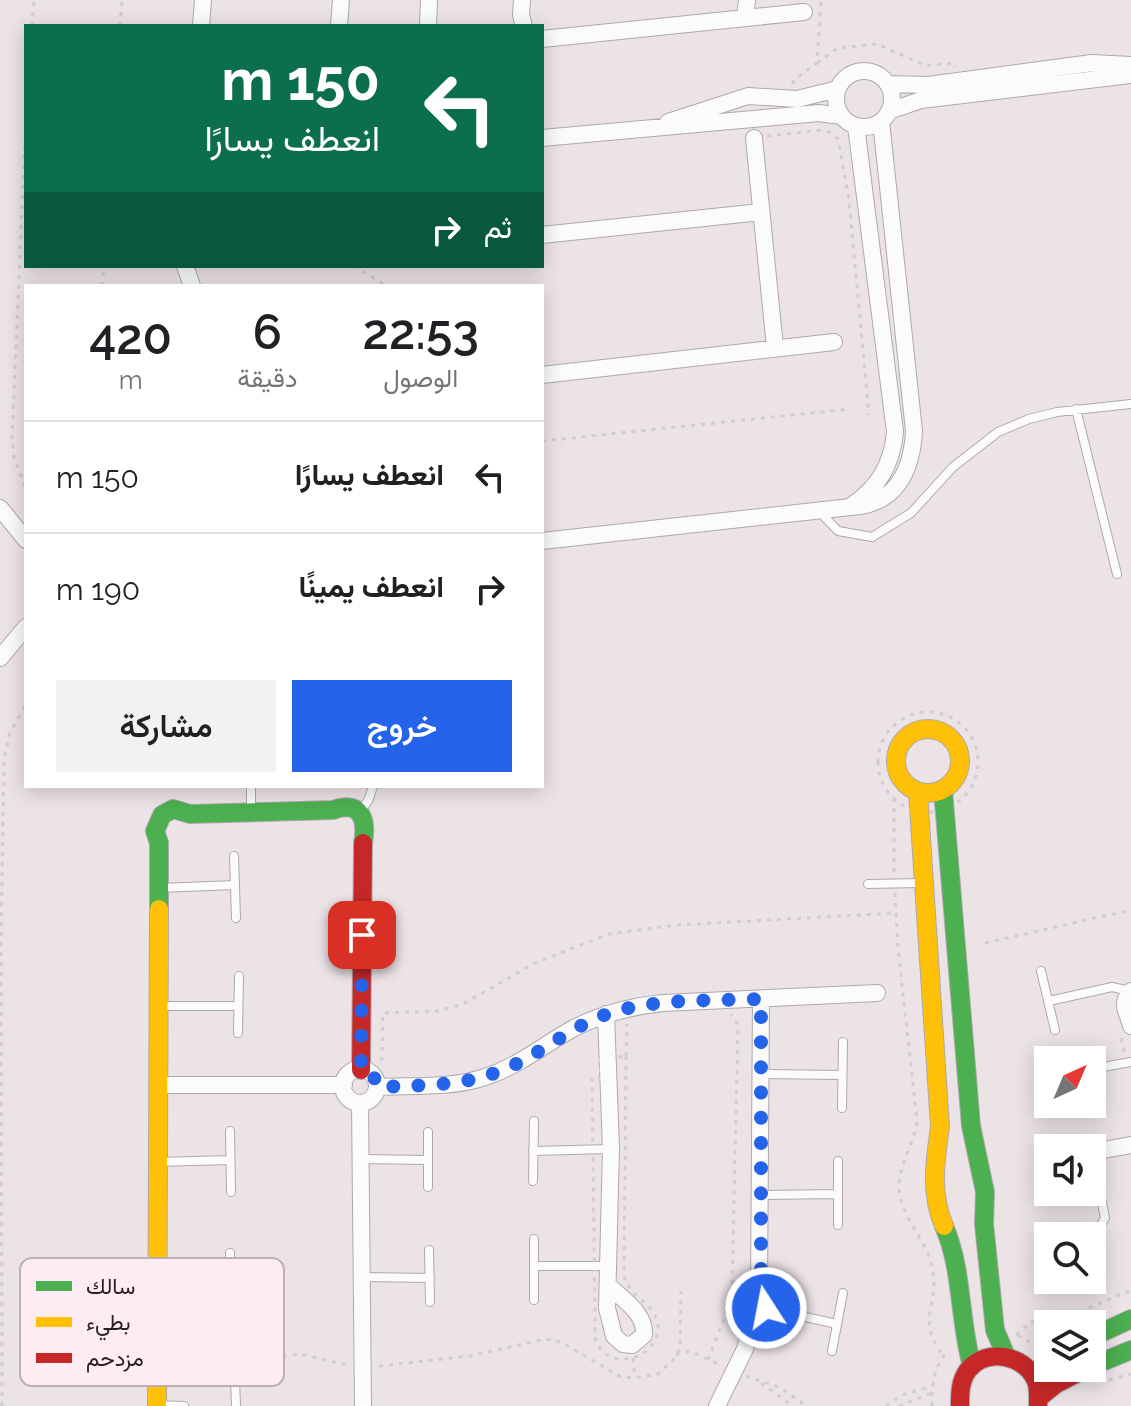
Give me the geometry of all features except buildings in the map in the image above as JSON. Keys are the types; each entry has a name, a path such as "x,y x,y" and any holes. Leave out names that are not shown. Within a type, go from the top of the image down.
{"street":[{"path":"201,24 203,0"},
{"path":"339,24 341,0"},
{"path":"428,24 429,0"},
{"path":"522,0 523,24"},
{"path":"745,18 747,0"},
{"path":"544,39 804,12"},
{"path":"888,84 915,86 1092,63 1131,65"},
{"path":"1092,63 1094,81"},
{"path":"544,541 868,505 892,492 907,470 913,445 913,416 885,116 892,93 883,77 866,70 849,75 838,89 836,98 841,116"},
{"path":"544,138 819,113 841,116 856,126 869,127 885,116 929,99 1131,75"},
{"path":"660,126 748,96 793,98 838,89"},
{"path":"748,96 752,120"},
{"path":"851,506 879,481 891,458 895,432 856,126"},
{"path":"754,138 775,347"},
{"path":"544,235 761,212"},
{"path":"544,375 834,342"},
{"path":"0,508 24,538"},
{"path":"0,658 24,629"},
{"path":"972,1366 964,1338 955,1256 965,1226 986,1208 983,1176 956,1147 940,1127 918,801 902,780 896,762 901,744 907,736 925,729 944,733 957,747 960,757 957,776 944,799 956,1147 933,1181 939,1214 965,1226 995,1330 1015,1360 1036,1378 1039,1402"},
{"path":"918,801 935,793 944,799"},
{"path":"157,1258 159,843 155,825 162,815 173,809 190,814 333,810 344,806 360,812 367,828 363,840 365,1066 377,1087 372,1099 360,1103 348,1098 344,1085 347,1076 365,1066"},
{"path":"333,810 352,821 363,840"},
{"path":"1131,991 1124,1003 1126,1015 1131,1021"},
{"path":"377,1087 446,1085 479,1079 519,1063 567,1032 606,1014 649,1005 877,993"},
{"path":"717,1406 745,1349 761,1270 761,999"},
{"path":"606,1014 611,1149 607,1308 612,1331 623,1344 632,1345 644,1335 643,1322 636,1311 608,1285"},
{"path":"158,1085 344,1085"},
{"path":"360,1103 363,1406"},
{"path":"1106,1149 1131,1145"},
{"path":"1106,1331 1131,1319"},
{"path":"1106,1360 1131,1350"},
{"path":"958,1405 960,1383 972,1366 988,1357 1034,1359"},
{"path":"1039,1402 1060,1382"}],"lane":[{"path":"818,510 838,531 872,537 911,513 953,467 998,432 1029,419 1076,409 1131,404"},
{"path":"1076,409 1117,574"},
{"path":"251,788 251,812"},
{"path":"360,812 372,788"},
{"path":"234,856 236,918"},
{"path":"868,884 922,883"},
{"path":"159,888 235,885"},
{"path":"1041,971 1055,1030"},
{"path":"238,1033 239,976"},
{"path":"1049,1001 1112,987 1131,991"},
{"path":"158,1006 238,1006"},
{"path":"842,1108 843,1042"},
{"path":"1106,1066 1131,1062"},
{"path":"761,1074 842,1075"},
{"path":"533,1181 534,1121"},
{"path":"230,1131 231,1192"},
{"path":"428,1132 428,1187"},
{"path":"533,1151 611,1149"},
{"path":"360,1159 428,1160"},
{"path":"157,1162 230,1160"},
{"path":"838,1161 838,1225"},
{"path":"760,1195 838,1194"},
{"path":"534,1239 534,1300"},
{"path":"429,1250 430,1302"},
{"path":"230,1253 230,1258"},
{"path":"534,1266 608,1266"},
{"path":"361,1277 430,1278"},
{"path":"832,1351 843,1293"},
{"path":"756,1306 837,1324"},
{"path":"235,1386 236,1406"},
{"path":"157,1406 184,1406"}],"path":[{"path":"32,24 34,0"},
{"path":"120,24 122,0"},
{"path":"817,63 821,0"},
{"path":"793,98 795,79 838,48 877,44 926,66 954,63 959,81"},
{"path":"818,120 822,130"},
{"path":"754,138 822,130 831,131 838,139 849,200 869,415"},
{"path":"24,161 12,440 14,457 24,484"},
{"path":"357,268 384,284"},
{"path":"544,441 850,409"},
{"path":"2,1406 1,938 4,760 10,733 24,708"},
{"path":"894,798 918,801 944,799 953,805 968,791 977,762 973,742 953,719 923,712 903,718 895,724 879,750 882,781 894,798 896,913 917,1120 900,1178 900,1197 907,1219 932,1263 934,1280 928,1327 943,1356"},
{"path":"985,943 1131,910"},
{"path":"365,1066 382,1059 383,1013 438,1011 463,1004 535,963 609,934 676,925 896,913"},
{"path":"708,1360 726,1314 732,1288 738,1025 734,1016 725,1012"},
{"path":"626,1056 628,1021"},
{"path":"1016,1335 1031,1322 1063,1319 1131,1290"},
{"path":"284,1355 300,1354 330,1363 362,1367 470,1356 545,1339 561,1342 621,1377 635,1378 658,1374 680,1349 681,1291"},
{"path":"932,1406 936,1369 943,1356 964,1338"},
{"path":"632,1345 635,1378"},
{"path":"761,1383 793,1406"},
{"path":"886,1406 902,1395 932,1386"},
{"path":"899,1406 932,1393"}],"traffic: fast":[{"path":"943,790 971,1126 985,1192 984,1224 995,1330 1006,1356"},
{"path":"159,909 159,843 155,831 162,815 173,809 190,814 350,808 356,810 363,820 363,843"},
{"path":"944,1226 955,1260 972,1366"},
{"path":"1106,1331 1131,1319"},
{"path":"1106,1360 1131,1350"}],"traffic: slow":[{"path":"928,729 940,731 951,738 958,749 960,761 958,773 951,784 940,791 928,793 916,791 905,784 898,773 896,761 898,749 905,738 916,731 928,729"},
{"path":"918,792 940,1127 935,1189 944,1226"},
{"path":"158,1258 159,909"},
{"path":"157,1386 157,1406"}],"traffic: jam":[{"path":"361,1070 363,843"},
{"path":"960,1406 965,1374 976,1363 995,1357 1015,1360 1031,1372 1037,1384 1038,1406"},
{"path":"1040,1397 1060,1382"}],"route":[{"path":"362,935 361,1070 374,1077 377,1087 446,1085 479,1079 528,1058 575,1028 620,1010 663,1003 761,999 761,1270 756,1306 766,1308"}]}
